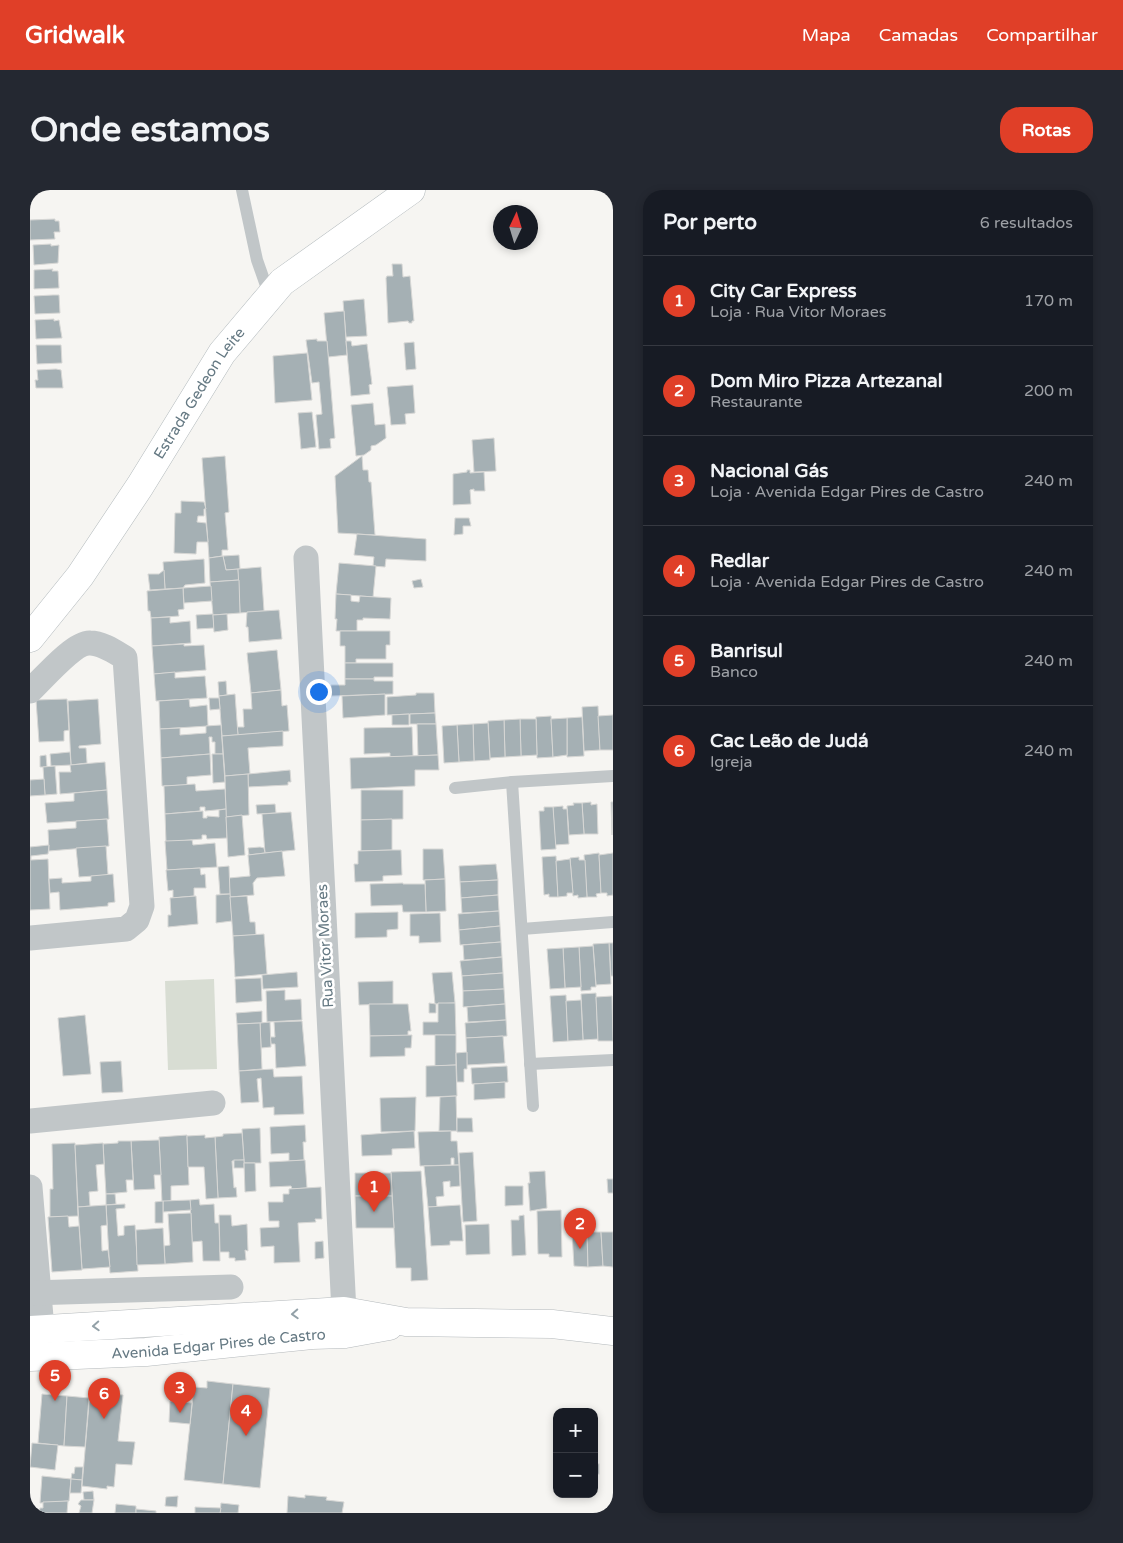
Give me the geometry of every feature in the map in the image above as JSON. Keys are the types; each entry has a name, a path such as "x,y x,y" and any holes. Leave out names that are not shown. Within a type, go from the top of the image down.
{"main road":[{"name":"Estrada Gedeon Leite","path":"30,638 80,576 140,486 222,353 270,296 282,282 411,190"},
{"name":"Avenida Edgar Pires de Castro","path":"552,1324 613,1315"},
{"name":"Avenida Edgar Pires de Castro","path":"36,1329 406,1322 552,1324 613,1331"},
{"name":"Avenida Edgar Pires de Castro","path":"30,1357 146,1352 302,1336 344,1323"}],"street":[{"name":"Rua Vitor Moraes","path":"306,558 344,1323"},
{"path":"30,691 74,649 88,642 107,648 125,658 142,906 137,920 126,929 30,938"},
{"path":"30,1121 213,1103"},
{"path":"30,1187 36,1329"},
{"path":"35,1293 231,1287"}],"lane":[{"path":"242,190 257,260 270,296"},
{"path":"455,788 512,782 613,776"},
{"path":"512,782 533,1106"},
{"path":"522,929 613,922"},
{"path":"530,1064 613,1060"}],"shaded area":[{"path":"214,979 217,1069 168,1070 165,981"}],"building":[{"path":"55,219 55,221 59,221 60,232 54,232 55,239 30,240 30,220"},
{"path":"51,244 51,246 59,245 58,263 34,265 33,245"},
{"path":"392,264 402,264 403,277 410,276 414,321 412,323 408,321 388,323 386,278 387,276 393,276"},
{"path":"53,269 52,271 58,271 59,288 34,289 34,270"},
{"path":"59,295 60,313 35,314 34,296"},
{"path":"364,299 367,336 346,337 343,301"},
{"path":"344,311 347,355 328,357 324,313"},
{"path":"54,319 54,321 59,320 62,338 36,339 35,320"},
{"path":"317,339 317,341 327,341 335,438 330,439 331,448 319,449 316,415 322,414 319,382 312,383 306,340"},
{"path":"346,341 351,341 352,346 367,344 372,384 369,385 370,394 351,396"},
{"path":"414,342 416,369 406,370 404,343"},
{"path":"36,345 61,345 62,363 37,364"},
{"path":"307,353 312,400 275,403 273,356"},
{"path":"37,370 61,370 63,388 36,388 35,380 38,380"},
{"path":"413,385 415,413 405,414 406,424 391,425 387,387"},
{"path":"373,403 375,425 385,424 386,438 371,446 371,450 364,455 356,456 351,405"},
{"path":"312,412 316,447 301,449 298,413"},
{"path":"494,438 496,471 474,472 472,440"},
{"path":"225,456 229,512 225,513 228,550 222,550 222,556 209,558 202,458"},
{"path":"362,456 363,470 368,470 369,482 371,482 375,535 338,533 335,476"},
{"path":"467,470 470,470 470,473 484,472 485,491 470,490 471,504 453,505 453,474 467,472"},
{"path":"181,501 204,502 206,509 204,509 204,516 198,516 197,522 206,523 208,542 197,542 196,554 174,553 175,513 181,513"},
{"path":"455,518 469,518 471,526 463,526 463,534 454,535"},
{"path":"357,534 426,539 426,561 386,559 385,567 373,566 374,557 354,555"},
{"path":"239,555 240,569 226,570 223,556"},
{"path":"223,556 226,570 238,569 239,580 210,582 209,558"},
{"path":"204,559 205,583 185,585 183,588 165,589 163,562"},
{"path":"339,563 376,566 373,597 336,594"},
{"path":"261,567 264,611 240,613 238,569"},
{"path":"164,570 165,589 150,590 148,574 159,574"},
{"path":"421,579 423,587 414,588 412,581"},
{"path":"239,580 240,613 213,615 210,582"},
{"path":"211,586 212,601 184,603 183,588"},
{"path":"183,588 184,609 178,610 179,616 151,618 150,611 148,611 147,591"},
{"path":"336,594 351,595 351,601 359,602 360,596 391,598 390,619 363,618 363,620 357,620 357,631 336,631"},
{"path":"279,610 282,639 249,642 248,627 246,627 247,612"},
{"path":"213,614 214,628 197,629 196,615"},
{"path":"227,614 228,630 214,632 213,615"},
{"path":"170,617 170,623 190,621 191,643 152,646 151,618"},
{"path":"340,631 390,631 390,645 386,645 386,659 356,659 356,663 345,663 345,646 340,646"},
{"path":"184,644 184,646 204,645 206,670 154,674 152,646"},
{"path":"277,650 281,690 251,693 247,653"},
{"path":"345,663 393,663 393,677 345,679"},
{"path":"175,672 175,678 205,676 207,698 156,701 154,674"},
{"path":"345,679 393,681 393,694 331,696 331,685 345,685"},
{"path":"226,681 227,695 219,696 218,682"},
{"path":"281,690 282,706 287,705 289,731 238,735 237,727 244,727 243,709 252,709 251,693"},
{"path":"416,693 434,693 435,713 387,715 387,697 416,695"},
{"path":"235,694 238,735 222,736 219,696"},
{"path":"385,694 385,715 343,718 342,696"},
{"path":"209,698 219,698 220,709 210,710"},
{"path":"67,699 69,730 64,731 64,741 39,742 36,700"},
{"path":"98,699 101,744 79,746 79,748 86,748 87,763 71,765 68,701"},
{"path":"189,699 190,707 207,705 208,726 160,729 159,701"},
{"path":"598,706 600,750 584,751 582,707"},
{"path":"435,713 436,724 410,724 410,714"},
{"path":"409,714 409,725 392,725 392,715"},
{"path":"613,715 613,750 600,750 598,716"},
{"path":"551,716 553,757 537,758 536,717"},
{"path":"582,717 584,756 567,757 567,718"},
{"path":"567,718 567,755 553,757 551,719"},
{"path":"520,719 536,719 537,755 521,756"},
{"path":"520,719 521,756 505,757 504,720"},
{"path":"504,720 505,757 490,758 488,721"},
{"path":"488,723 490,760 474,761 473,724"},
{"path":"417,724 436,724 438,755 418,756"},
{"path":"473,724 474,761 459,762 457,725"},
{"path":"221,725 223,754 215,754 215,742 212,742 212,737 209,737 210,754 161,758 160,729 180,728 180,735 206,733 206,726"},
{"path":"457,725 459,762 444,763 442,726"},
{"path":"412,727 413,756 390,757 390,753 364,754 364,728"},
{"path":"283,731 283,746 248,748 250,774 225,776 222,736"},
{"path":"70,752 71,765 51,766 50,754"},
{"path":"210,754 211,775 187,777 187,785 162,786 161,758"},
{"path":"212,754 223,754 225,782 213,783"},
{"path":"46,755 47,767 40,767 40,756"},
{"path":"438,755 439,770 415,770 415,786 351,789 350,758"},
{"path":"105,762 107,790 60,794 59,772 71,772 70,765"},
{"path":"55,766 57,794 45,795 43,767"},
{"path":"290,770 291,782 288,782 288,785 248,787 248,774"},
{"path":"248,774 249,815 226,817 225,776"},
{"path":"44,779 45,795 30,796 30,780"},
{"path":"195,784 196,791 225,789 226,809 205,811 205,807 200,807 200,811 165,814 164,786"},
{"path":"107,790 109,819 47,823 45,803 74,801 74,793"},
{"path":"361,790 403,790 403,819 361,820"},
{"path":"591,802 591,805 597,804 598,834 584,834 582,803"},
{"path":"611,802 613,802 612,835"},
{"path":"573,803 582,803 584,834 569,835 567,806 574,805"},
{"path":"275,804 276,813 257,814 256,805"},
{"path":"563,806 563,809 567,809 569,844 555,845 553,807"},
{"path":"544,807 553,807 556,849 541,850 539,811 544,811"},
{"path":"226,809 227,838 207,839 206,835 202,835 202,839 166,842 165,814 203,811 203,818 207,818 207,816 219,817 219,810"},
{"path":"291,812 295,850 265,853 262,814"},
{"path":"242,815 245,855 228,857 226,817"},
{"path":"107,819 109,846 49,851 48,830 76,828 76,821"},
{"path":"392,819 392,850 361,851 361,820"},
{"path":"192,840 193,845 215,843 217,867 167,870 165,841"},
{"path":"49,845 48,854 31,856 31,860 48,859 50,909 30,910 30,847"},
{"path":"106,846 108,875 79,877 76,848"},
{"path":"248,848 264,848 265,853 249,855"},
{"path":"423,849 443,849 445,879 423,880"},
{"path":"401,850 402,875 383,876 383,881 355,882 354,864 358,864 358,851"},
{"path":"282,851 285,876 257,878 253,883 254,895 230,897 229,878 250,876 248,855"},
{"path":"599,853 601,893 596,894 597,897 587,897 584,855"},
{"path":"613,853 613,895 607,896 607,893 601,893 599,855"},
{"path":"556,856 558,897 549,897 549,894 544,895 542,857"},
{"path":"579,857 579,860 585,860 587,897 578,898 578,895 573,896 570,858"},
{"path":"570,859 573,893 567,893 567,896 558,897 556,861"},
{"path":"496,864 498,880 460,882 459,866"},
{"path":"229,866 230,894 220,894 218,867"},
{"path":"200,868 201,875 205,874 206,888 194,888 194,896 173,898 173,890 168,891 166,870"},
{"path":"113,874 115,902 108,903 108,906 60,910 59,892 50,893 49,879 62,878 62,883 91,881 91,876"},
{"path":"445,879 446,911 426,912 425,880"},
{"path":"498,880 498,895 461,898 460,882"},
{"path":"370,884 425,884 426,912 403,912 402,905 371,906"},
{"path":"230,894 232,921 216,923 216,895"},
{"path":"498,895 499,911 462,913 461,898"},
{"path":"196,896 198,924 168,927 168,915 171,915 170,898"},
{"path":"247,896 250,922 255,922 256,935 233,936 230,897"},
{"path":"499,911 500,926 459,930 458,914"},
{"path":"398,912 398,929 387,930 387,937 355,938 355,913"},
{"path":"440,913 441,942 419,943 419,936 410,936 410,914"},
{"path":"500,926 501,942 460,945 459,930"},
{"path":"264,934 267,974 235,977 233,936"},
{"path":"501,942 502,957 464,960 463,945"},
{"path":"609,943 613,943 613,976 611,976"},
{"path":"609,943 611,984 596,985 593,944"},
{"path":"593,946 596,987 591,987 591,990 581,991 579,947"},
{"path":"579,947 581,987 565,988 563,948"},
{"path":"563,948 565,988 550,989 547,949"},
{"path":"502,957 503,973 462,976 460,961"},
{"path":"297,972 298,987 263,989 262,975"},
{"path":"452,972 455,1003 435,1004 432,973"},
{"path":"503,973 504,989 463,991 462,976"},
{"path":"261,978 262,1001 236,1003 235,979"},
{"path":"393,981 393,1004 359,1005 358,982"},
{"path":"504,989 505,1004 463,1007 463,991"},
{"path":"285,990 285,1000 301,999 302,1020 267,1022 266,991"},
{"path":"596,993 598,1039 583,1040 581,994"},
{"path":"566,995 568,1041 553,1042 550,996"},
{"path":"612,996 613,1041 598,1041 596,997"},
{"path":"581,1000 583,1040 568,1041 566,1001"},
{"path":"429,1003 436,1004 436,1013 429,1013"},
{"path":"438,1003 455,1003 456,1035 423,1035 423,1022 438,1022"},
{"path":"369,1004 408,1004 411,1031 408,1031 408,1036 370,1036"},
{"path":"505,1004 506,1020 468,1022 467,1007"},
{"path":"262,1011 262,1023 237,1024 236,1013"},
{"path":"85,1015 91,1074 63,1076 58,1018"},
{"path":"506,1020 507,1036 466,1038 465,1023"},
{"path":"302,1021 306,1066 276,1068 275,1044 271,1044 270,1037 275,1037 274,1022"},
{"path":"270,1022 271,1047 261,1048 260,1023"},
{"path":"260,1023 262,1069 239,1071 237,1024"},
{"path":"412,1035 411,1048 405,1048 405,1056 370,1057 370,1036"},
{"path":"435,1035 456,1035 456,1065 435,1066"},
{"path":"503,1036 505,1063 467,1065 466,1038"},
{"path":"467,1052 467,1069 464,1069 464,1082 457,1082 456,1053"},
{"path":"121,1061 123,1092 102,1093 100,1062"},
{"path":"456,1065 457,1096 426,1097 426,1066"},
{"path":"507,1066 508,1082 472,1084 471,1068"},
{"path":"273,1069 274,1077 302,1076 304,1114 274,1115 274,1107 263,1108 261,1078 257,1079 259,1102 241,1103 239,1071"},
{"path":"505,1082 505,1098 474,1100 474,1084"},
{"path":"456,1096 457,1131 439,1131 440,1097"},
{"path":"416,1097 415,1131 381,1132 380,1098"},
{"path":"457,1118 472,1118 473,1132 457,1132"},
{"path":"305,1125 306,1142 303,1142 304,1160 289,1161 289,1153 271,1154 270,1127"},
{"path":"260,1128 261,1163 244,1163 242,1129"},
{"path":"414,1131 415,1148 392,1149 392,1155 362,1156 361,1135"},
{"path":"451,1131 451,1141 457,1141 459,1165 454,1165 454,1158 451,1158 451,1165 420,1166 418,1132"},
{"path":"242,1133 244,1160 232,1161 234,1188 236,1187 237,1197 218,1198 215,1137 223,1136 223,1134"},
{"path":"187,1135 189,1185 171,1186 171,1201 162,1202 159,1137"},
{"path":"205,1135 205,1138 215,1137 218,1198 206,1199 204,1167 188,1167 187,1136"},
{"path":"159,1140 161,1175 154,1175 155,1189 134,1190 131,1141"},
{"path":"118,1141 131,1141 133,1180 126,1180 127,1192 106,1194 103,1144 118,1143"},
{"path":"75,1143 78,1216 50,1217 50,1189 53,1189 52,1144"},
{"path":"103,1143 104,1164 96,1165 98,1191 89,1192 90,1206 78,1207 75,1145"},
{"path":"473,1152 477,1221 463,1222 459,1153"},
{"path":"234,1160 244,1160 244,1168 234,1168"},
{"path":"305,1160 307,1188 292,1189 291,1186 270,1187 269,1162"},
{"path":"244,1163 255,1163 256,1191 245,1192"},
{"path":"459,1165 460,1186 450,1187 450,1181 443,1182 444,1196 436,1197 437,1207 428,1207 424,1166"},
{"path":"421,1171 428,1280 411,1281 411,1268 396,1268 391,1172"},
{"path":"545,1171 547,1208 530,1211 529,1172"},
{"path":"355,1173 391,1173 392,1196 355,1196"},
{"path":"607,1179 613,1179 613,1193 608,1193"},
{"path":"505,1186 523,1186 523,1205 505,1206"},
{"path":"321,1187 322,1219 315,1219 316,1222 298,1223 300,1262 274,1263 274,1246 261,1247 260,1228 279,1227 279,1221 269,1221 268,1202 283,1202 283,1194 289,1194 289,1189"},
{"path":"106,1194 115,1194 116,1204 106,1205"},
{"path":"355,1196 392,1196 394,1228 356,1228"},
{"path":"199,1199 200,1205 214,1204 215,1223 219,1223 220,1261 203,1261 202,1241 192,1242 190,1200"},
{"path":"190,1200 191,1210 163,1212 163,1201"},
{"path":"163,1201 163,1223 155,1223 155,1202"},
{"path":"125,1204 125,1208 116,1209 118,1236 124,1235 124,1226 135,1225 138,1271 110,1273 106,1205"},
{"path":"106,1205 107,1225 101,1226 102,1251 108,1250 110,1267 82,1269 78,1207"},
{"path":"460,1205 463,1241 450,1241 450,1245 431,1246 428,1207"},
{"path":"561,1210 562,1257 549,1257 549,1254 538,1254 537,1211"},
{"path":"191,1213 193,1262 165,1264 164,1246 170,1245 168,1214"},
{"path":"219,1215 231,1215 232,1226 247,1224 248,1251 245,1250 246,1260 235,1261 235,1258 229,1258 229,1252 220,1252"},
{"path":"524,1215 526,1255 512,1256 511,1220 519,1220 519,1216"},
{"path":"68,1216 69,1227 79,1226 82,1270 52,1272 48,1217"},
{"path":"489,1224 490,1254 466,1255 465,1225"},
{"path":"163,1228 165,1264 137,1265 136,1230"},
{"path":"572,1232 587,1232 588,1267 574,1266"},
{"path":"587,1232 601,1232 603,1266 588,1267"},
{"path":"601,1232 613,1232 613,1267 603,1266"},
{"path":"323,1241 324,1258 315,1259 315,1242"},
{"path":"207,1381 233,1384 223,1484 184,1480 194,1387 207,1388"},
{"path":"233,1384 270,1388 260,1488 223,1484"},
{"path":"90,1392 123,1395 118,1441 135,1442 132,1465 116,1464 114,1487 107,1486 107,1489 82,1486"},
{"path":"42,1394 67,1396 64,1446 38,1443"},
{"path":"67,1396 89,1398 85,1447 64,1446"},
{"path":"170,1401 192,1403 190,1424 169,1422"},
{"path":"32,1443 58,1445 55,1470 30,1467"},
{"path":"75,1467 83,1467 82,1480 71,1479"},
{"path":"42,1476 71,1479 69,1501 40,1503"},
{"path":"71,1479 82,1480 81,1493 70,1493"},
{"path":"93,1491 94,1500 84,1500 83,1492"},
{"path":"305,1495 327,1497 326,1500 344,1502 342,1513 287,1513 288,1496 305,1498"},
{"path":"178,1496 177,1507 165,1506 166,1497"},
{"path":"81,1500 94,1500 92,1513 79,1513 81,1506 78,1504"},
{"path":"68,1501 67,1513 39,1513 40,1508 43,1508 43,1502"},
{"path":"221,1503 239,1505 238,1513 220,1513"},
{"path":"116,1504 136,1506 136,1513 115,1513"},
{"path":"195,1507 221,1508 220,1513 195,1513"},
{"path":"136,1509 156,1511 156,1513 136,1513"}],"place":[{"name":"City Car Express","path":"374,1212"},
{"name":"Dom Miro Pizza Artezanal","path":"580,1249"},
{"name":"Banrisul","path":"55,1401"},
{"name":"Nacional Gás","path":"180,1413"},
{"name":"Cac Leão de Judá","path":"104,1419"},
{"name":"Redlar","path":"246,1436"}]}
